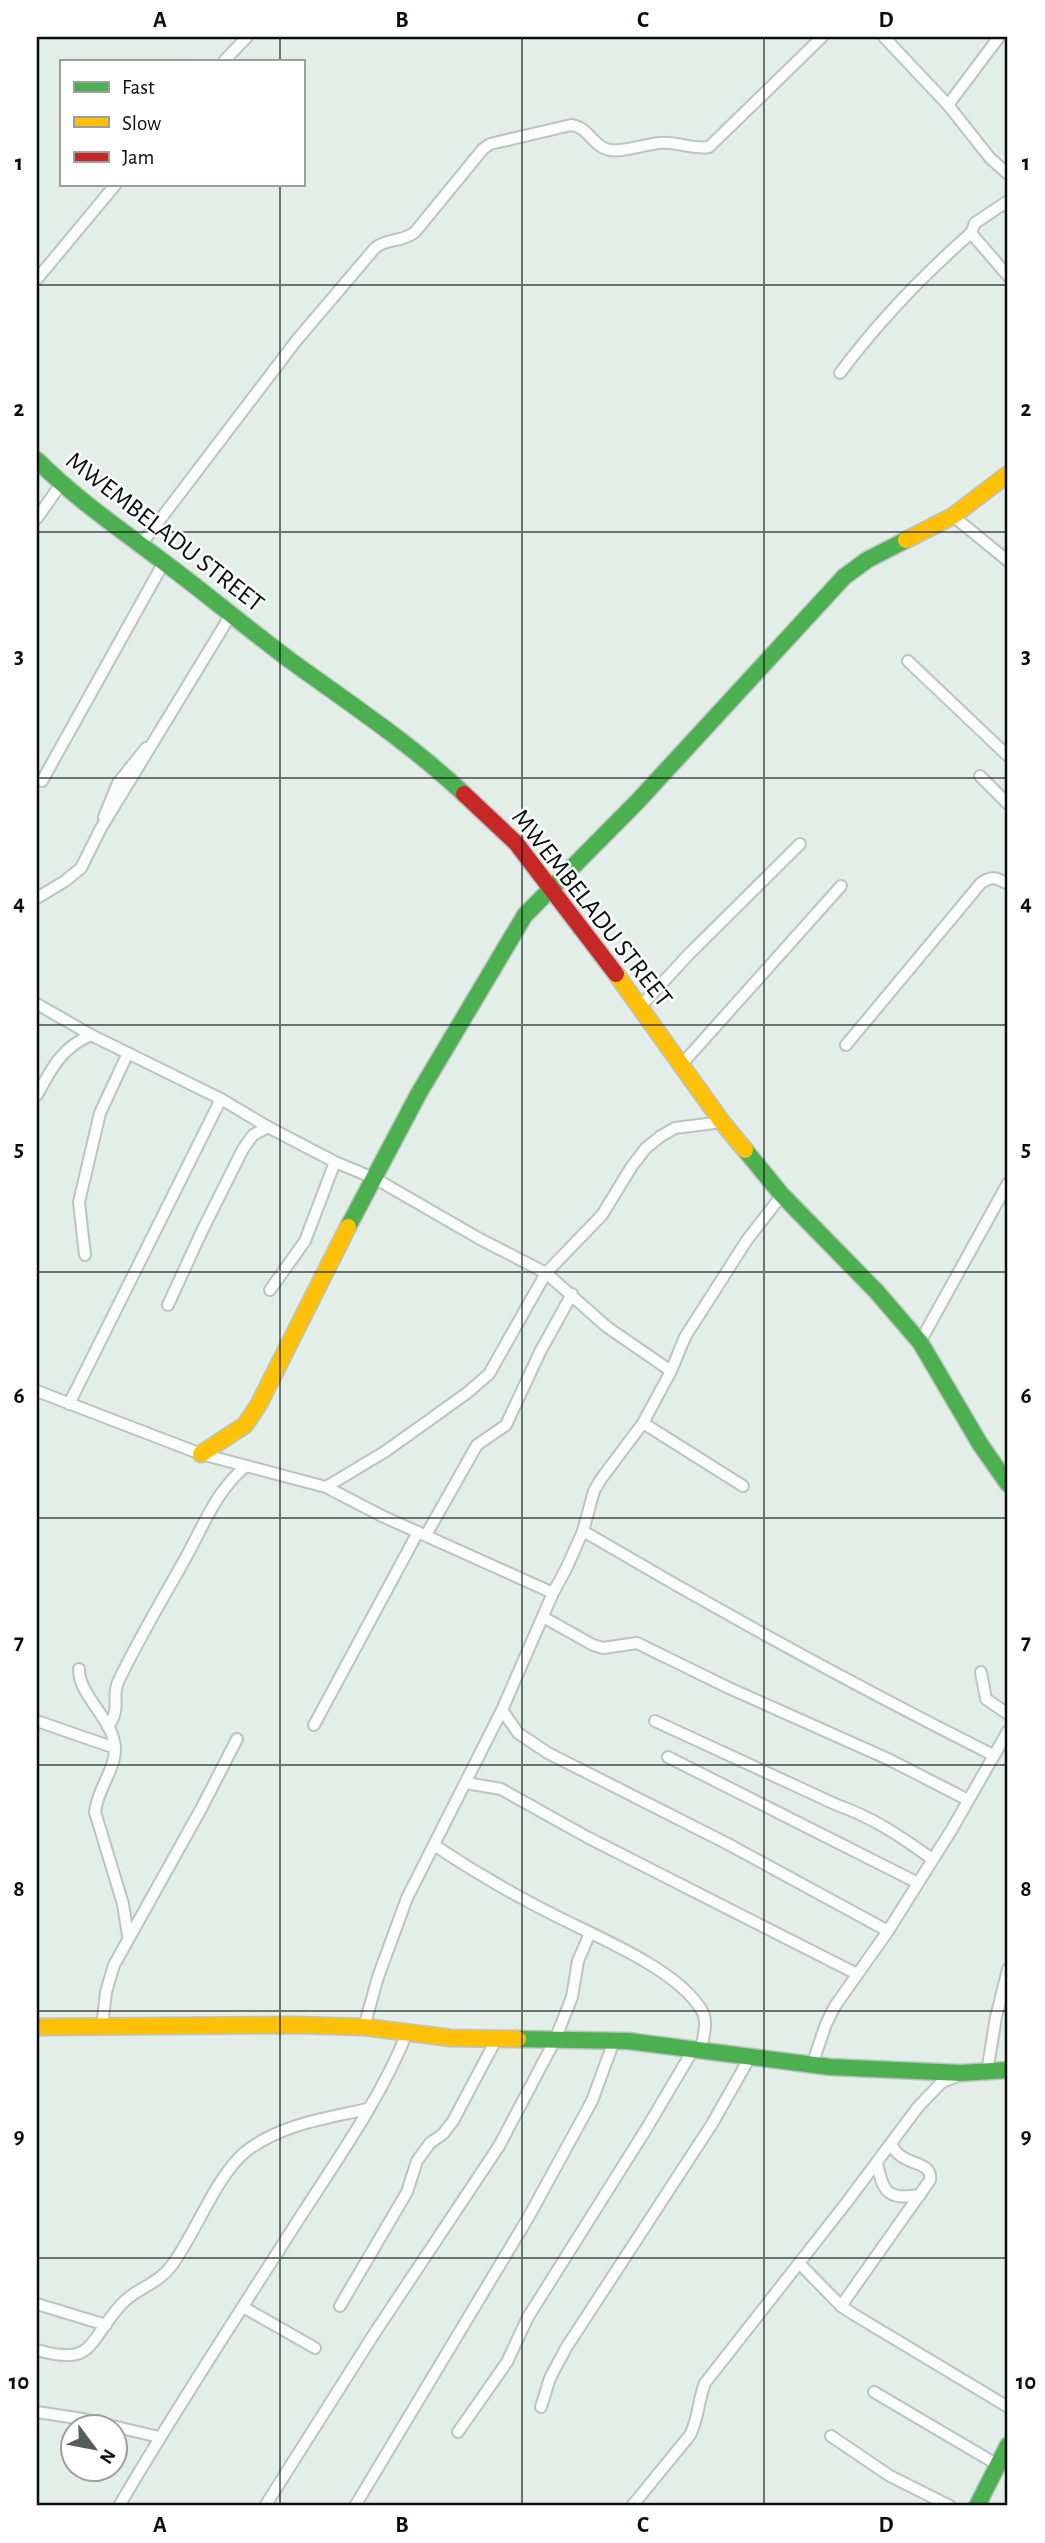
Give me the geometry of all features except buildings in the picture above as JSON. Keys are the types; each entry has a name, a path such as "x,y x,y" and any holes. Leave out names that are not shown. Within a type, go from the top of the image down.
{"street":[{"path":"225,60 247,37"},
{"path":"140,547 288,351 375,248 385,242 406,239 415,232 483,149 490,144 571,125 584,129 602,148 613,151 664,142 709,147 822,37"},
{"path":"884,37 948,105 990,158 1008,174"},
{"path":"948,105 999,37"},
{"path":"37,279 114,186"},
{"path":"840,373 872,331 921,278 971,233 975,223 1008,201"},
{"path":"971,233 1008,276"},
{"name":"MWEMBELADU STREET","path":"37,460 61,484 140,547 164,562 230,617 389,732 460,790 516,843 641,1006 722,1122 782,1195 876,1291 920,1342 980,1444 1008,1484"},
{"path":"201,1454 245,1425 259,1404 419,1093 526,915 638,801 844,577 867,560 953,516 1008,474"},
{"path":"37,518 61,484"},
{"path":"953,516 1008,561"},
{"path":"42,781 164,562"},
{"path":"37,898 80,868 98,833 230,617"},
{"path":"908,662 1008,755"},
{"path":"980,776 1008,804"},
{"path":"641,1006 689,954 800,844"},
{"path":"846,1045 981,883 989,877 996,877 1008,884"},
{"path":"682,1065 841,886"},
{"path":"37,1004 91,1035 221,1099 335,1162 376,1179 480,1239 546,1273 607,1327 671,1371"},
{"path":"37,1095 65,1050 91,1035"},
{"path":"85,1255 79,1202 100,1113 128,1053"},
{"path":"69,1404 221,1099"},
{"path":"326,1487 386,1451 489,1374 546,1273 602,1216 646,1148 675,1128 722,1122"},
{"path":"168,1305 243,1149 253,1135 268,1127"},
{"path":"270,1290 304,1241 335,1162"},
{"path":"920,1342 1008,1183"},
{"path":"364,2027 394,1931 420,1871 502,1710 583,1531 589,1504 601,1479 643,1423 671,1371 685,1337 747,1240 782,1195"},
{"path":"314,1725 422,1534 477,1445 499,1431 511,1417 540,1352 572,1294"},
{"path":"37,1391 201,1454 326,1487 382,1517 554,1593"},
{"path":"643,1423 743,1486"},
{"path":"108,1727 117,1710 117,1685 150,1620 197,1538 216,1498 224,1486 246,1466"},
{"path":"583,1531 666,1580 915,1716 993,1755"},
{"path":"543,1617 603,1648 637,1643 729,1688 888,1759 968,1800"},
{"path":"79,1669 80,1679 108,1727 115,1748 95,1812 123,1904 128,1937"},
{"path":"981,1672 986,1699 1008,1714"},
{"path":"502,1710 518,1733 548,1754 726,1843 888,1931"},
{"path":"37,1721 115,1748"},
{"path":"655,1721 814,1795 857,1812 891,1830 933,1859"},
{"path":"812,2065 826,2024 933,1859 1008,1731"},
{"path":"103,2027 106,1992 114,1965 190,1830 237,1739"},
{"path":"668,1757 916,1882"},
{"path":"466,1783 501,1789 587,1837 857,1973"},
{"path":"434,1845 480,1876 625,1950 660,1972 684,1990 703,2010 706,2025 697,2050 528,2317 507,2361 458,2431"},
{"path":"265,2506 374,2333 499,2146 555,2040 572,1997 578,1961 590,1933"},
{"path":"987,2072 996,2017 1008,1969"},
{"path":"37,2027 364,2027 451,2038 614,2041 812,2065 967,2073 1008,2070"},
{"path":"119,2506 159,2437 388,2077 407,2034"},
{"path":"340,2306 407,2192 416,2161 453,2121 497,2038"},
{"path":"355,2506 534,2207 592,2101 614,2041"},
{"path":"541,2407 550,2378 566,2348 712,2124 750,2057"},
{"path":"632,2506 690,2435 696,2423 699,2396 705,2383 930,2092 942,2082 967,2073"},
{"path":"37,2350 69,2357 81,2354 93,2343 126,2299 162,2278 242,2155 262,2141 297,2125 368,2109"},
{"path":"841,2306 930,2180 930,2172 922,2165 899,2157 891,2144"},
{"path":"877,2163 883,2186 888,2192 901,2197 920,2195"},
{"path":"800,2263 841,2306 1008,2407"},
{"path":"37,2304 106,2325"},
{"path":"243,2306 315,2348"},
{"path":"874,2392 998,2465"},
{"path":"37,2412 83,2419 159,2437"},
{"path":"831,2436 890,2476 950,2506"},
{"path":"977,2506 1008,2445"}],"traffic: fast":[{"path":"37,460 99,514 291,661 401,741 464,794"},
{"path":"348,1227 419,1093 525,915 638,801 844,577 867,560 906,540"},
{"path":"745,1150 782,1195 876,1291 920,1342 980,1444 1008,1484"},
{"path":"518,2039 628,2041 830,2067 961,2073 1008,2070"},
{"path":"977,2506 1008,2445"}],"traffic: slow":[{"path":"906,540 953,516 1008,474"},
{"path":"616,974 745,1150"},
{"path":"201,1454 245,1425 259,1404 348,1227"},
{"path":"37,2027 297,2025 364,2027 451,2038 518,2039"}],"traffic: jam":[{"path":"464,794 516,843 616,974"}]}
